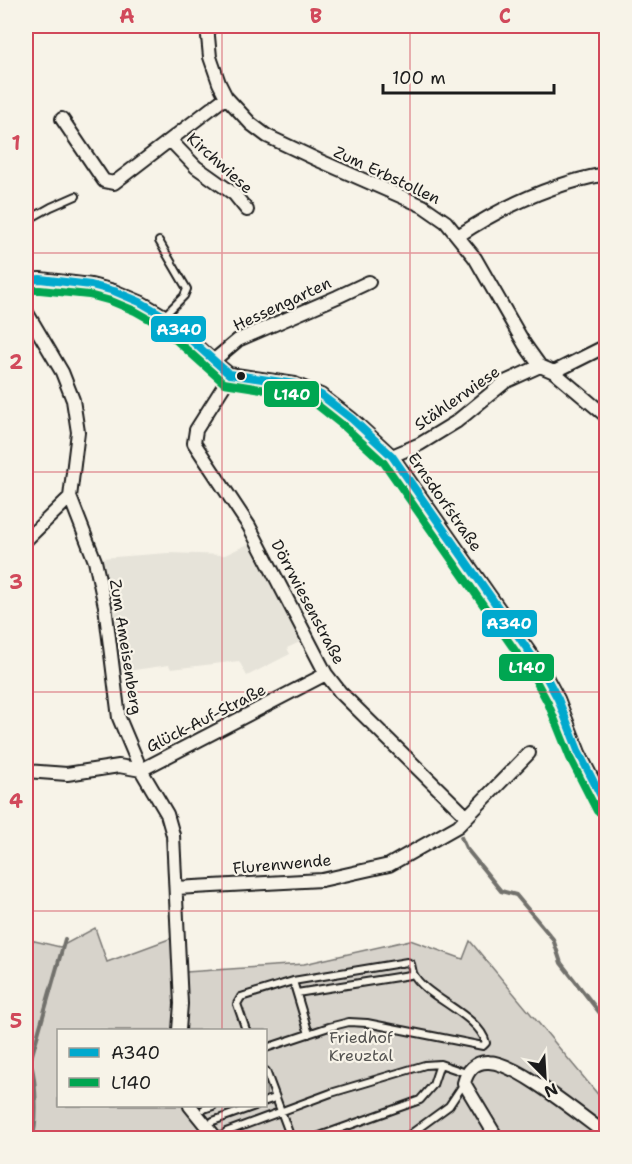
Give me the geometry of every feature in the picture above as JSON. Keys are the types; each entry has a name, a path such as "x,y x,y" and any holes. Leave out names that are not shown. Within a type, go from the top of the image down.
{"street":[{"name":"Zum Erbstollen","path":"207,28 210,57 226,97 251,124 267,136 423,206 446,222 475,258 525,345 540,366"},
{"name":"Kirchwiese","path":"62,119 104,181 114,183 226,97"},
{"name":"Kirchwiese","path":"171,141 196,166 234,194 247,210"},
{"path":"458,236 508,207 567,185 606,174"},
{"name":"Ernsdorfstraße","path":"26,281 40,279 91,285 140,302 164,315 213,362 229,374 295,384 309,389 321,395 352,419 392,456 544,673 558,699 579,753 606,806"},
{"name":"Hessengarten","path":"213,362 238,340 369,282"},
{"name":"Zum Ameisenberg","path":"26,311 62,372 75,411 78,432 70,497 95,561 105,606 120,718 141,770 167,814 173,835 182,1004 179,1029"},
{"path":"554,372 606,346"},
{"path":"540,366 554,372 606,416"},
{"name":"Stählerwiese","path":"392,456 420,444 456,422 506,381 540,366"},
{"name":"Dörrwiesenstraße","path":"229,374 227,381 196,430 195,443 249,526 326,674 340,692 467,817"},
{"path":"26,540 70,497"},
{"name":"Glück-Auf-Straße","path":"26,771 67,774 119,766 141,770 326,674"},
{"name":"Flurenwende","path":"176,888 322,880 389,865 458,826 529,753"},
{"path":"497,1138 465,1078 472,1066 489,1062 520,1072 606,1134"},
{"path":"191,1107 221,1135"}],"lane":[{"path":"157,26 207,28"},
{"path":"26,221 76,196"},
{"path":"159,241 188,289 184,296 164,315"},
{"path":"246,1029 237,1004 241,997 293,981 407,962 411,964 416,980 460,1012 480,1032 486,1043 483,1046 367,1023 349,1022 267,1048"},
{"path":"297,993 402,977 413,973"},
{"path":"293,981 309,1034"},
{"path":"314,1138 420,1100 428,1094 433,1085 440,1064"},
{"path":"221,1135 331,1093 424,1065 440,1064 465,1078 459,1095 449,1106 407,1138"},
{"path":"268,1086 291,1138"},
{"path":"267,1101 275,1098"},
{"path":"204,1109 210,1107"},
{"path":"213,1121 252,1107"}],"shaded area":[{"path":"250,543 302,641 287,648 290,654 247,676 239,661 171,669 169,665 120,672 110,599 101,558 168,553 225,555"}],"green space":[{"name":"Friedhof Kreuztal","path":"95,928 107,962 172,938 186,972 304,964 410,940 463,959 470,941 606,1104 606,1138 26,1138 26,939 60,947"}],"waterway":[{"path":"461,837 466,848 501,891 516,895 553,939 561,963 599,1012 606,1017"},
{"path":"32,1138 36,1100 30,1062 65,939"}],"transit line":[{"name":"A340","path":"157,26 207,30"},
{"name":"A340","path":"28,280 40,279 91,285 114,291 140,302 164,316 229,374 295,384 321,395 352,419 392,456 544,673 558,699 579,753 606,806"},
{"name":"L140","path":"26,290 89,295 135,311 158,324 224,383 292,394 316,404 345,427 384,463 535,679 548,703 570,758 597,811"}]}
